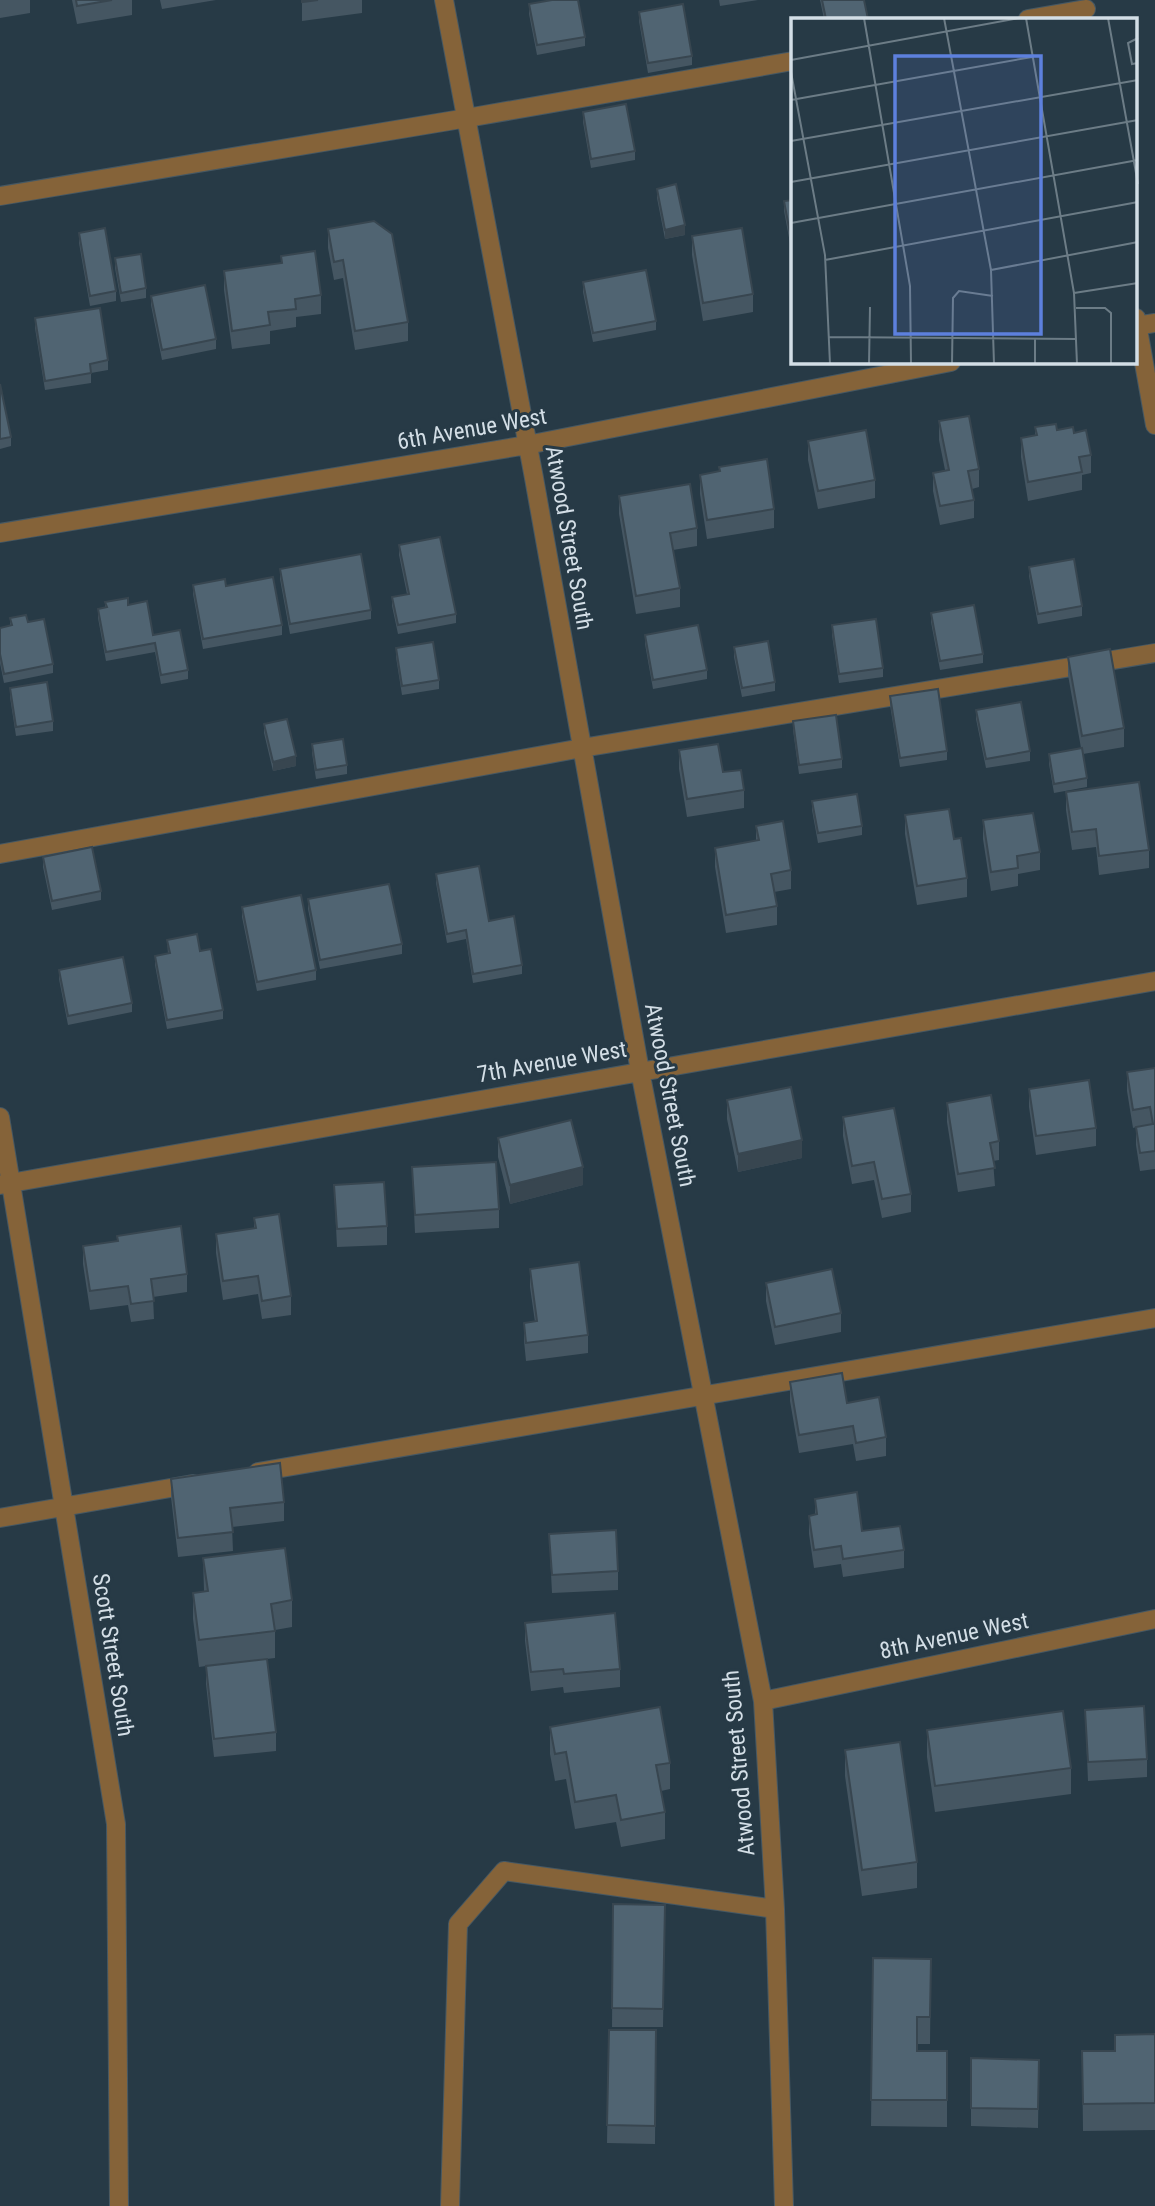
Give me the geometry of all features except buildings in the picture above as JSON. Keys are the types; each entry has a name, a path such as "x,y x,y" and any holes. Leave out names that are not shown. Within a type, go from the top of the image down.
{"street":[{"name":"Atwood Street South","path":"444,0 640,1071 763,1701 775,1909 784,2206"},
{"path":"1034,18 1086,9"},
{"path":"0,196 791,61"},
{"path":"1141,323 1155,425"},
{"name":"6th Avenue West","path":"0,533 527,445 941,364"},
{"path":"0,854 582,748 1155,653"},
{"name":"7th Avenue West","path":"6,1184 1155,981"},
{"name":"Scott Street South","path":"0,1117 6,1184 64,1506 116,1824 119,2206"},
{"path":"241,1476 1155,1318"},
{"path":"0,1518 213,1480"},
{"name":"8th Avenue West","path":"763,1701 1155,1619"},
{"path":"450,2206 458,1924 503,1871 775,1909"}]}
